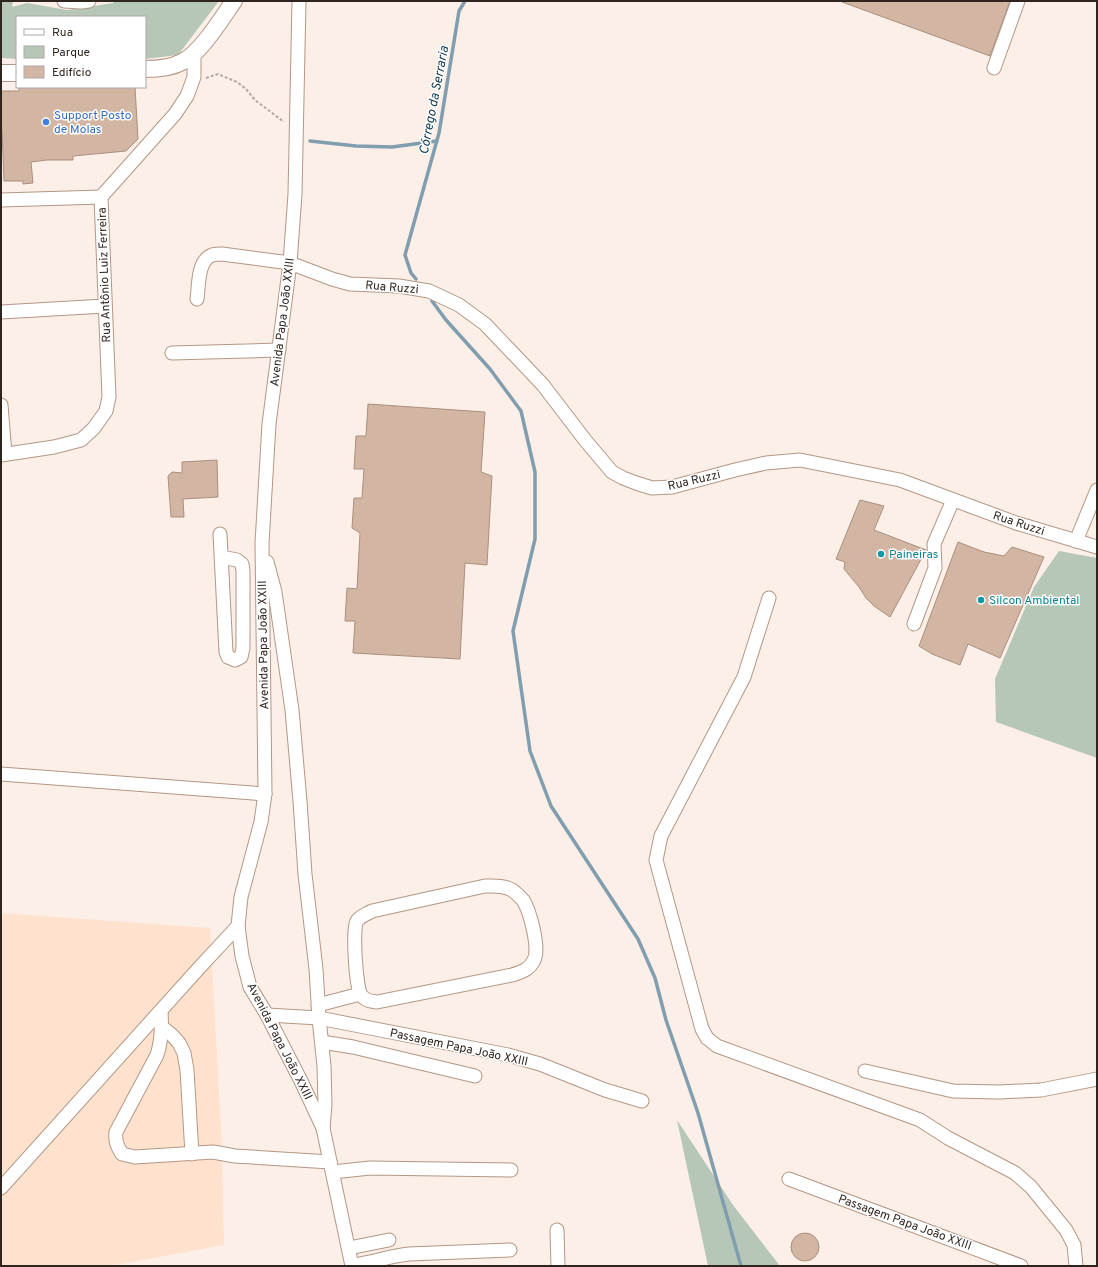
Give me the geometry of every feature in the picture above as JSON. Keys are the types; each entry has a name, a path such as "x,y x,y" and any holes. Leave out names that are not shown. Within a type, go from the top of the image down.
{"main road":[{"path":"146,69 172,66 183,62 204,42 234,1"},
{"path":"1,72 16,73"}],"street":[{"path":"64,1 89,1"},
{"name":"Avenida Papa João XXIII","path":"299,1 296,194 290,263 269,424 262,543 265,794 261,822 240,897 238,926 242,956 250,987 267,1015 323,1128 352,1265"},
{"path":"994,68 1018,1"},
{"name":"Rua Antônio Luiz Ferreira","path":"3,454 54,447 81,440 94,428 106,411 109,396 101,197 175,114 187,96 194,77 194,53"},
{"path":"1,200 101,197"},
{"name":"Rua Ruzzi","path":"197,299 202,265 206,259 212,255 222,254 290,263 332,279 350,284 399,286 429,291 459,305 484,324 543,385 585,440 612,472 622,478 652,488 672,487 766,463 800,460 900,480 1016,523 1097,547"},
{"path":"1,312 105,306"},
{"path":"172,353 279,350"},
{"path":"1,405 3,454"},
{"path":"1076,540 1097,490"},
{"path":"914,624 934,568 934,544 953,500"},
{"path":"220,534 221,557 226,652 228,657 235,660 241,657 243,648 243,571 242,564 237,560 221,557"},
{"path":"262,543 275,592 292,710 300,801 304,874 316,969 324,1066 325,1105 323,1128"},
{"path":"769,598 744,677 661,836 656,860 702,1029 707,1038 717,1046 920,1120 948,1138 1015,1173 1031,1187 1066,1230 1074,1245 1076,1266"},
{"path":"1,774 265,794"},
{"path":"485,886 501,886 513,890 522,900 529,914 537,949 535,959 529,967 522,972 378,1002 368,1001 360,994 357,984 354,930 356,922 363,916 372,911 485,886"},
{"path":"1,1188 161,1012 198,968 238,926"},
{"path":"267,1015 319,1011 360,994"},
{"name":"Passagem Papa João XXIII","path":"319,1011 508,1055 540,1064 605,1090 642,1101"},
{"path":"161,1012 161,1043 157,1056 116,1132 115,1140 117,1147 122,1154 135,1157 213,1152 331,1167 511,1170"},
{"path":"162,1027 179,1043 184,1053 187,1070 192,1154"},
{"path":"322,1042 475,1076"},
{"path":"865,1071 953,1091 998,1092 1041,1090 1097,1079"},
{"name":"Passagem Papa João XXIII","path":"789,1179 1020,1266"},
{"path":"556,1230 558,1266"},
{"path":"349,1248 390,1240"},
{"path":"352,1265 365,1264 397,1255 510,1250"}],"path":[{"path":"193,83 218,74 236,82 246,89 255,100 278,116 296,134"}],"shaded area":[{"path":"1,913 210,928 222,1146 224,1245 111,1266 1,1266"}],"green space":[{"path":"1,1 13,1 12,7 27,3 67,10 113,3 114,1 219,1 178,55 146,59 146,16 16,16 16,59 1,58"},
{"path":"1059,551 1097,558 1097,758 996,722 995,679 1034,587"},
{"path":"677,1120 733,1205 780,1266 708,1266"}],"building":[{"path":"1010,1 990,56 842,2"},
{"path":"19,88 135,88 138,139 126,151 73,156 73,160 47,160 31,162 33,183 23,184 23,181 4,181 1,130 1,91 19,91"},
{"path":"368,404 485,412 481,472 492,476 487,565 465,563 460,659 353,653 355,621 345,621 347,588 357,589 360,533 352,528 354,498 362,498 364,469 354,469 356,436 366,436"},
{"path":"217,460 218,497 183,499 184,517 171,517 168,476 172,472 182,473 182,462"},
{"name":"Paineiras","path":"860,500 884,506 874,530 926,550 890,617 874,606 866,598 844,569 845,562 836,559"},
{"name":"Silcon Ambiental","path":"958,542 984,552 1004,556 1012,547 1044,557 1000,658 968,644 960,665 932,654 919,646"},
{"path":"805,1233 815,1237 819,1247 815,1257 805,1261 795,1257 791,1247 795,1237"}],"waterway":[{"name":"Córrego da Serraria","path":"416,279 411,273 405,255 439,133 459,11 465,1"},
{"path":"310,141 356,146 392,147 437,141"},
{"path":"432,301 446,320 490,369 521,411 535,472 535,539 513,631 530,751 551,806 638,939 655,978 666,1020 698,1113 741,1266"}],"place":[{"name":"Support Posto de Molas","path":"46,122"},
{"name":"Paineiras","path":"881,554"},
{"name":"Silcon Ambiental","path":"981,600"}]}
